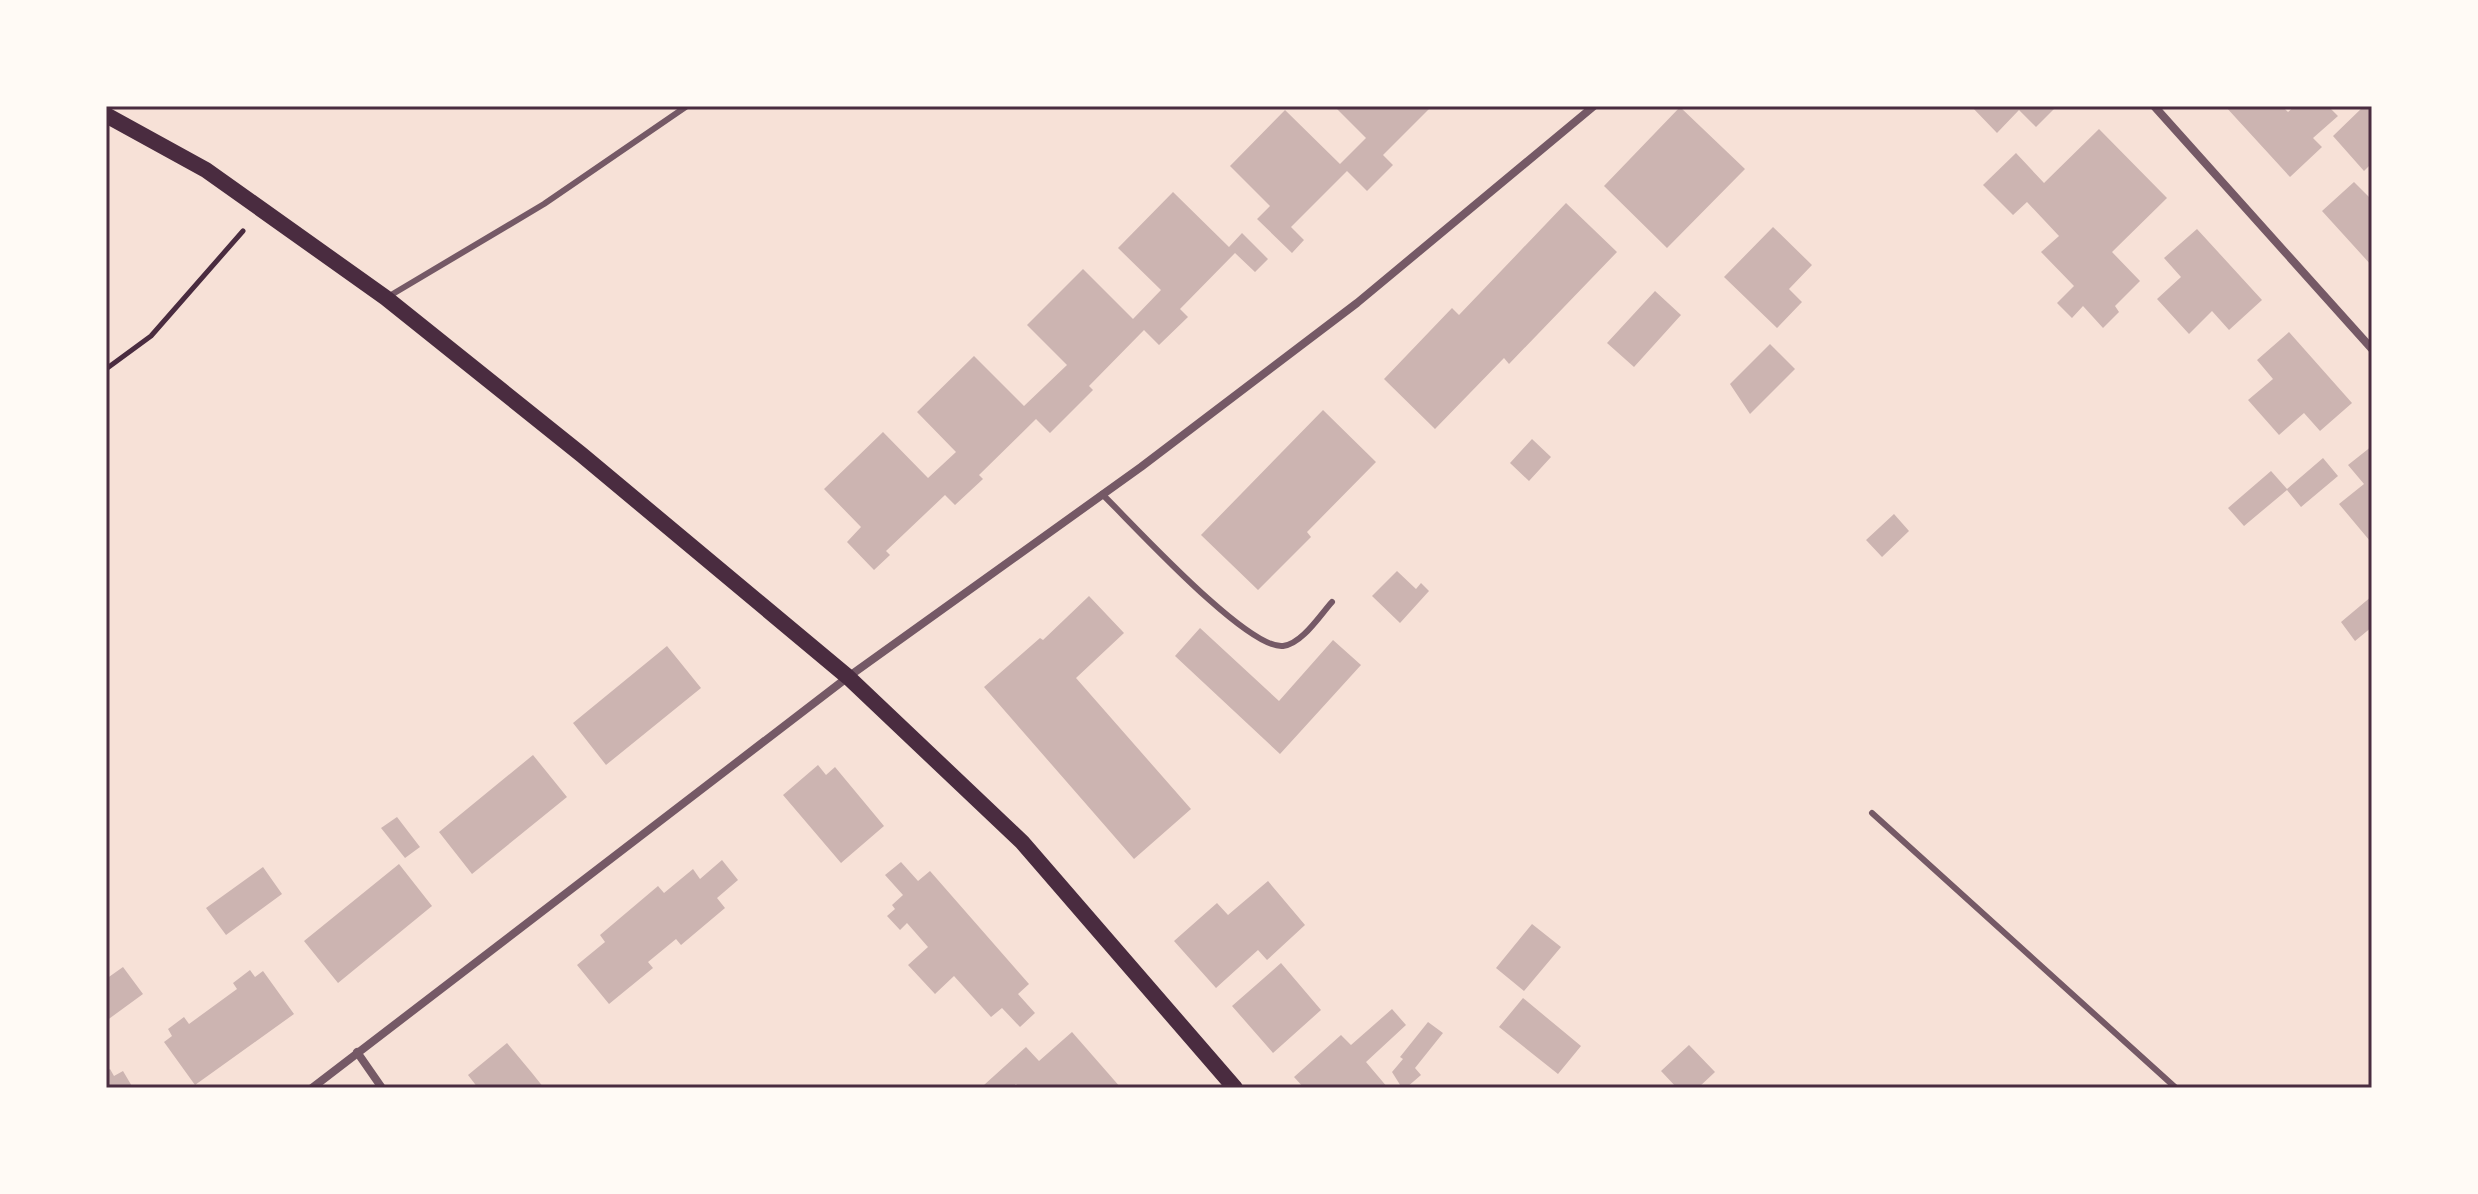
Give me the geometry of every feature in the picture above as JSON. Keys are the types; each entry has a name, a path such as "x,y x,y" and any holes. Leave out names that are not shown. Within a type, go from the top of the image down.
{"main road":[{"path":"106,115 206,170 386,298 582,455 848,677 1022,842 1235,1088"}],"street":[{"path":"312,1088 848,677 1102,494 1357,303 1594,106"},
{"path":"2154,106 2372,349"},
{"path":"357,1052 382,1088"}],"lane":[{"path":"386,298 544,204 687,106"},
{"path":"1102,494 1216,606 1240,627 1275,646 1286,646 1298,639 1332,602"},
{"path":"1872,813 2176,1088"}],"path":[{"path":"106,369 151,336 262,209"}],"building":[{"path":"1334,106 1432,106 1383,155 1393,165 1367,191 1347,171 1291,227 1304,240 1292,253 1257,219 1270,206 1230,166 1285,110 1340,164 1366,138"},
{"path":"1971,106 2057,106 2036,127 2019,110 1997,133"},
{"path":"2225,106 2282,106 2288,112 2295,106 2328,106 2338,116 2313,138 2322,147 2290,177"},
{"path":"2364,106 2372,106 2372,163 2364,171 2333,136"},
{"path":"1680,107 1745,169 1667,248 1604,186"},
{"path":"2099,129 2167,198 2112,252 2140,281 2115,306 2119,312 2103,328 2083,306 2072,318 2057,303 2074,286 2041,252 2059,236 2027,202 2013,215 1983,185 2016,153 2044,183"},
{"path":"2354,182 2372,200 2372,266 2322,211"},
{"path":"1173,192 1229,247 1242,233 1268,259 1255,272 1235,253 1180,309 1188,317 1159,345 1144,330 1089,386 1093,390 1050,433 1036,419 979,475 983,479 955,505 945,495 886,551 890,555 874,570 847,542 861,527 824,489 883,432 928,478 956,452 917,412 974,356 1024,406 1067,365 1027,325 1083,269 1133,319 1161,290 1118,248"},
{"path":"1566,203 1617,252 1509,364 1504,358 1435,429 1384,379 1452,308 1459,315"},
{"path":"1773,227 1812,265 1789,289 1802,302 1777,328 1724,277"},
{"path":"2197,229 2262,300 2229,330 2212,311 2189,334 2157,299 2181,277 2164,258"},
{"path":"1655,291 1681,315 1634,367 1607,343"},
{"path":"2289,332 2352,403 2320,431 2304,413 2279,435 2248,400 2273,379 2257,360"},
{"path":"1770,344 1795,369 1750,414 1730,384"},
{"path":"1323,410 1376,462 1307,532 1311,537 1258,590 1201,535"},
{"path":"1532,439 1551,457 1529,481 1510,463"},
{"path":"2372,446 2370,541 2339,504 2364,484 2348,465"},
{"path":"2323,458 2338,476 2301,507 2287,490 2244,526 2228,508 2271,471 2287,489"},
{"path":"1894,514 1909,531 1882,557 1866,540"},
{"path":"1397,571 1416,589 1421,583 1429,591 1400,623 1372,596"},
{"path":"1089,596 1124,633 1076,678 1191,809 1134,859 984,687 1040,638 1043,640"},
{"path":"2372,596 2372,627 2355,641 2341,622"},
{"path":"1200,628 1279,701 1333,640 1361,665 1280,754 1175,656"},
{"path":"667,646 701,688 606,765 573,723"},
{"path":"533,755 567,797 472,874 439,832"},
{"path":"818,765 826,775 835,767 884,826 841,863 783,795"},
{"path":"397,817 420,847 405,858 381,828"},
{"path":"722,860 738,880 717,898 725,908 681,945 676,939 648,962 653,968 609,1004 577,965 605,942 600,935 658,886 664,893 693,869 700,879"},
{"path":"901,862 918,881 930,871 1029,984 1018,994 1035,1013 1020,1027 1002,1008 991,1017 954,976 935,994 908,965 928,947 907,923 900,930 887,916 895,909 892,905 903,895 885,875"},
{"path":"399,864 432,906 338,983 304,941"},
{"path":"263,867 282,894 226,935 206,908"},
{"path":"1268,881 1305,925 1267,960 1258,950 1216,988 1174,941 1217,903 1228,915"},
{"path":"1532,924 1561,947 1524,991 1496,968"},
{"path":"1281,963 1321,1010 1273,1053 1232,1006"},
{"path":"123,967 143,994 106,1021 106,979"},
{"path":"250,970 255,977 263,971 294,1014 195,1085 164,1042 172,1036 168,1029 184,1017 189,1024 237,989 233,983"},
{"path":"1523,998 1581,1046 1558,1074 1499,1027"},
{"path":"1392,1009 1406,1025 1366,1062 1388,1088 1304,1088 1294,1077 1341,1035 1351,1045"},
{"path":"1428,1022 1443,1033 1415,1068 1421,1075 1402,1088 1392,1072"},
{"path":"1072,1032 1121,1088 1020,1088 1016,1084 1011,1088 987,1088 984,1085 1026,1047 1039,1061"},
{"path":"507,1043 544,1088 478,1088 468,1075"},
{"path":"1689,1045 1715,1072 1698,1088 1677,1088 1661,1071"},
{"path":"110,1069 114,1076 123,1071 133,1088 106,1088 106,1071"}]}
